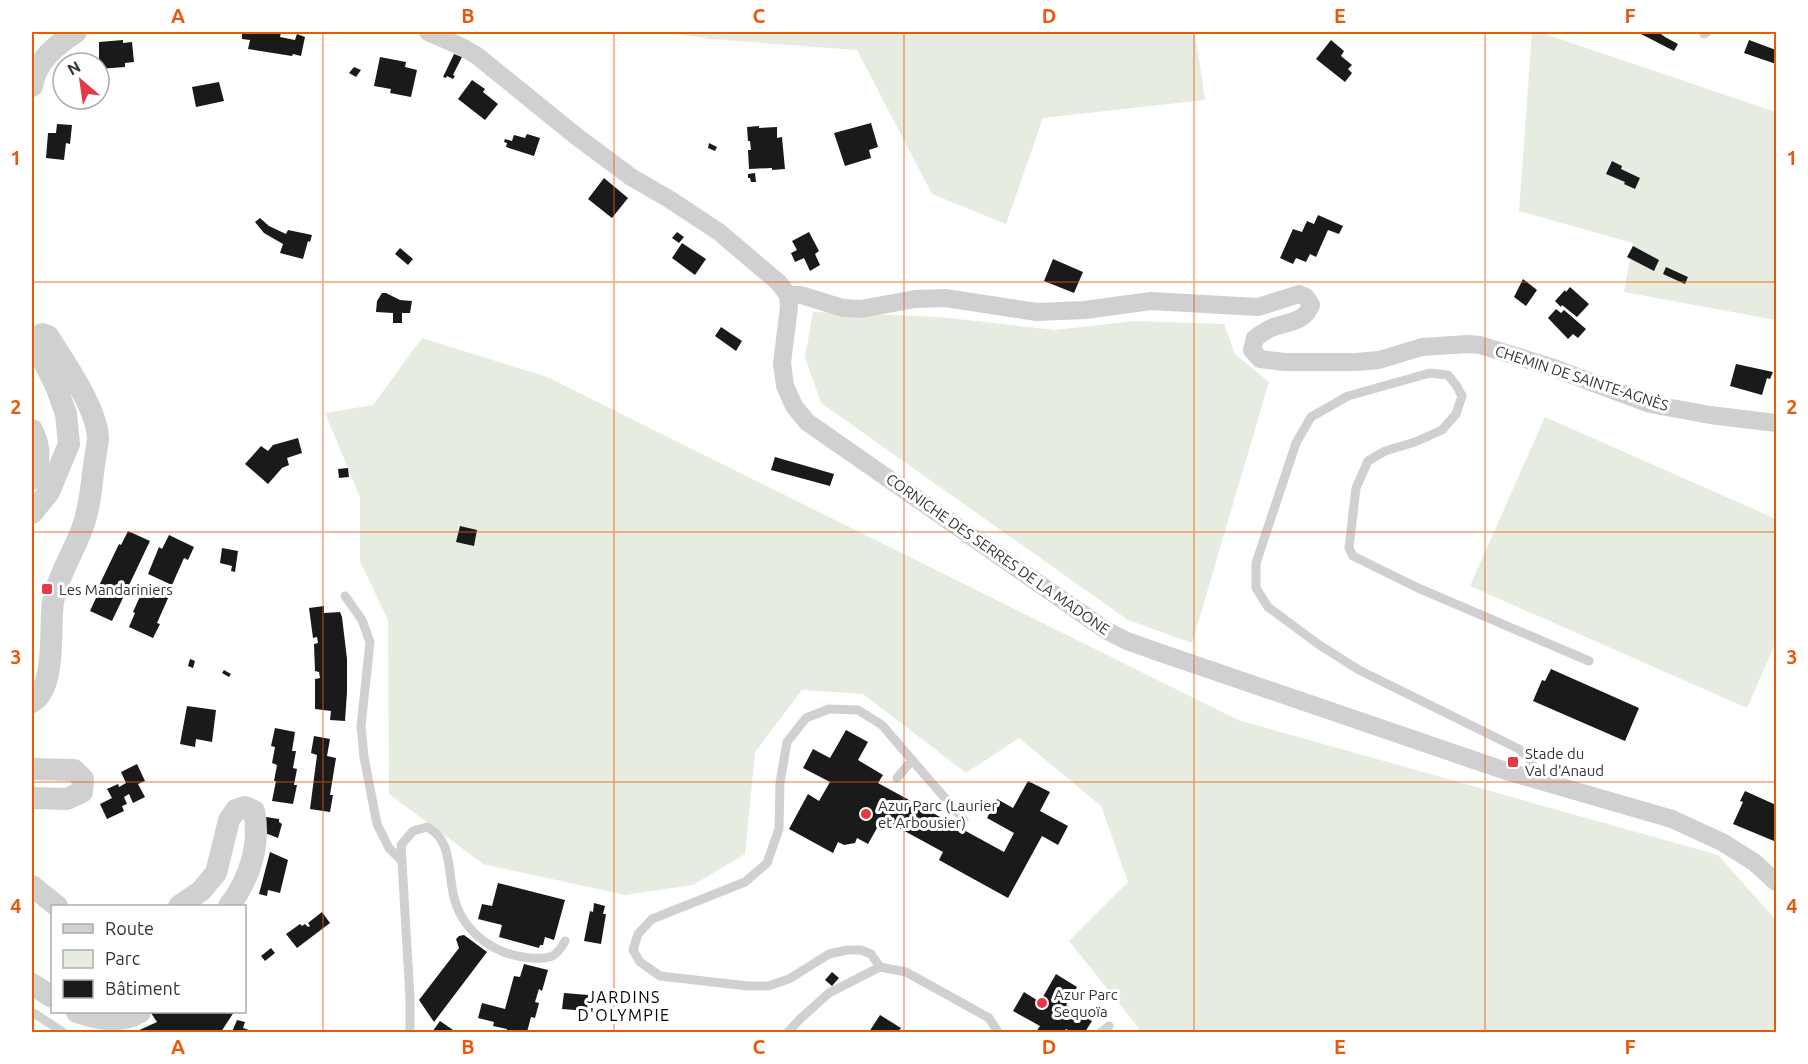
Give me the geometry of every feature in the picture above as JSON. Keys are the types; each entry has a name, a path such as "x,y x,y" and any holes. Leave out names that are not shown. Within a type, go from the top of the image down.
{"street":[{"path":"32,86 34,74 49,53 76,32"},
{"path":"428,32 476,55 631,177 719,232 779,283 788,295"},
{"name":"CHEMIN DE SAINTE-AGNÈS","path":"788,295 801,295 843,308 861,309 915,298 945,298 1037,312 1085,310 1151,301 1258,307 1299,294 1306,297 1311,305 1308,313 1297,321 1270,329 1255,338 1252,350 1260,359 1285,362 1356,362 1379,360 1422,347 1480,345 1551,367 1650,404 1710,415 1776,423"},
{"name":"CORNICHE DES SERRES DE LA MADONE","path":"788,295 789,307 782,363 785,386 794,406 807,422 1107,631 1158,652 1506,771 1672,819 1722,842 1754,862 1776,882"},
{"path":"32,513 49,492 69,444 66,414 56,386 36,346 35,341 42,334 48,336 71,372 90,409 98,437 89,505 83,528 53,600 49,664 36,689"},
{"path":"32,430 40,454 32,480"},
{"path":"32,769 74,770 84,780 82,792 67,799 32,798"},
{"path":"180,905 201,891 216,873 229,820 236,810 245,807 254,812 257,827 256,846 249,871 239,893 230,905"},
{"path":"32,886 56,905"},
{"path":"32,984 51,996"},
{"path":"81,1013 94,1018 113,1020 131,1018 137,1013"}],"lane":[{"path":"1534,778 1532,762 1520,749 1359,670 1318,644 1268,607 1256,588 1256,563 1296,443 1311,417 1348,396 1430,374 1448,375 1462,396 1455,414 1442,430 1415,442 1385,450 1368,461 1356,488 1349,548 1353,556 1418,588 1588,662"},
{"path":"345,596 362,620 370,642 362,726 364,757 377,824 388,848 401,860"},
{"path":"880,968 871,954 861,950 847,950 829,954 789,979 768,986 748,986 660,976 640,962 633,950 638,934 652,919 745,882 767,863 779,829 780,783 787,742 806,718 829,709 858,710 882,725 964,820"},
{"path":"897,778 912,760"},
{"path":"410,1032 410,998 400,845 413,831 427,827 436,832 442,840 448,857 455,902 464,919 485,943 520,957 536,958 552,957 559,952 565,941"},
{"path":"788,1032 829,993 880,968 906,972 989,1018 998,1032"},
{"path":"32,1012 63,1032"}],"green space":[{"path":"662,32 1195,32 1205,100 1043,118 1006,224 932,194 857,50 710,39"},
{"path":"1532,32 1539,32 1776,112 1776,320 1624,292 1633,243 1519,211"},
{"path":"813,312 939,317 1055,330 1134,321 1224,324 1235,354 1269,382 1192,643 1128,620 821,403 805,357"},
{"path":"422,338 547,377 1238,720 1718,855 1776,920 1776,1032 1142,1032 1069,941 1128,882 1101,806 1019,738 966,773 863,694 802,690 755,752 745,854 693,885 625,895 483,864 389,794 388,620 360,561 360,497 325,413 373,405"},
{"path":"1545,417 1776,519 1776,642 1747,708 1470,586"}],"building":[{"path":"242,32 277,32 281,33 280,37 295,40 297,34 305,37 301,56 248,49 250,40 242,39"},
{"path":"1658,32 1678,44 1674,51 1641,34"},
{"path":"123,40 123,43 132,42 134,62 125,63 125,67 111,68 111,51 99,51 99,42"},
{"path":"1331,40 1344,51 1341,56 1352,65 1348,69 1352,73 1345,82 1316,59"},
{"path":"1749,40 1776,50 1776,64 1744,53"},
{"path":"454,54 462,57 453,75 455,76 453,79 443,77"},
{"path":"380,57 406,62 405,67 417,70 411,97 390,93 391,89 374,86"},
{"path":"354,67 361,70 356,77 349,73"},
{"path":"472,80 485,89 483,92 498,104 485,120 458,99"},
{"path":"219,82 224,101 196,107 192,87"},
{"path":"871,123 878,147 869,150 871,158 845,166 834,133"},
{"path":"57,124 72,125 70,144 66,143 64,160 46,158 48,133 56,133"},
{"path":"759,126 759,128 777,127 777,138 782,137 785,169 749,169 748,150 751,150 747,127"},
{"path":"527,134 540,138 534,156 506,147 505,139 512,141 514,135 525,138"},
{"path":"709,143 717,147 715,151 708,148"},
{"path":"1612,161 1622,166 1621,169 1640,178 1635,189 1606,174"},
{"path":"755,173 756,182 751,182 748,174"},
{"path":"604,178 628,198 612,218 588,199"},
{"path":"1318,215 1343,226 1339,234 1328,230 1316,257 1310,254 1306,262 1296,258 1293,264 1280,258 1293,229 1302,232 1307,221 1314,224"},
{"path":"260,218 269,226 286,234 288,230 312,235 303,259 280,253 283,244 264,233 255,222"},
{"path":"677,232 684,237 679,243 672,238"},
{"path":"809,232 819,251 815,254 820,265 810,271 804,258 795,262 791,253 797,250 792,241"},
{"path":"682,243 706,259 695,275 672,258"},
{"path":"1633,246 1659,260 1654,271 1627,257"},
{"path":"400,248 413,259 408,265 395,254"},
{"path":"1053,259 1083,272 1074,293 1044,281"},
{"path":"1666,267 1688,277 1685,284 1663,274"},
{"path":"1523,279 1537,290 1526,306 1514,297"},
{"path":"1570,287 1589,304 1577,317 1555,301"},
{"path":"382,293 400,300 412,301 410,313 402,313 402,323 393,323 393,313 376,312 377,301"},
{"path":"1556,309 1561,313 1564,310 1586,329 1578,338 1573,334 1568,339 1548,318"},
{"path":"721,327 742,341 736,351 715,336"},
{"path":"1736,364 1773,372 1770,379 1767,378 1762,395 1730,386"},
{"path":"298,438 302,453 287,458 289,465 282,468 268,484 245,464 261,446 268,451 273,445"},
{"path":"775,457 834,474 830,486 771,470"},
{"path":"348,468 349,477 339,478 338,469"},
{"path":"460,526 477,530 474,546 456,542"},
{"path":"128,531 150,541 112,621 90,611 96,598 94,596 119,544 121,545"},
{"path":"169,535 194,547 188,560 184,558 172,585 148,574 159,547 162,549"},
{"path":"222,548 238,551 235,572 231,571 232,566 220,563"},
{"path":"145,585 169,596 153,638 129,627"},
{"path":"324,606 324,613 340,612 342,617 347,659 345,721 330,720 331,711 315,709 315,679 320,678 319,672 315,671 314,644 318,643 317,637 313,638 309,608"},
{"path":"190,659 195,661 193,668 188,666"},
{"path":"1551,669 1639,708 1625,741 1533,701 1542,680 1545,681"},
{"path":"224,670 231,674 229,677 222,673"},
{"path":"187,706 216,710 212,742 196,739 195,747 180,744"},
{"path":"275,728 295,732 292,751 296,751 293,768 297,769 294,785 297,785 293,804 272,801 277,765 272,763 275,747 271,746"},
{"name":"Azur Parc (Laurier et Arbousier)","path":"846,730 868,742 858,760 883,775 878,783 1004,852 1014,833 987,818 997,799 1013,808 1028,781 1050,792 1040,811 1068,826 1058,845 1042,836 1008,898 939,860 943,852 888,822 882,831 877,828 868,844 857,838 855,843 844,845 838,842 833,853 789,829 808,794 819,801 830,782 803,768 813,749 830,758"},
{"path":"314,736 330,739 327,756 336,758 330,795 333,795 330,812 310,809 317,755 311,753"},
{"path":"137,764 145,781 138,784 145,797 133,803 129,794 124,797 127,804 122,806 124,811 107,819 100,804 112,798 107,789 126,783 121,772"},
{"path":"1745,791 1776,805 1774,841 1733,824 1743,802 1740,801"},
{"path":"266,817 279,819 282,824 278,838 265,833"},
{"path":"270,852 288,860 280,893 268,890 267,896 259,894"},
{"path":"498,883 565,900 554,940 545,937 543,945 539,948 499,937 502,925 478,919 482,904 492,906"},
{"path":"594,903 605,906 603,914 606,914 601,944 584,941 590,911 593,912"},
{"path":"322,912 330,923 297,948 286,934 300,924 310,926 308,923"},
{"path":"464,935 487,952 434,1022 419,1000 459,948 456,939"},
{"path":"271,948 275,953 265,961 261,956"},
{"path":"524,964 548,970 542,991 539,989 535,1002 539,1003 535,1018 531,1017 527,1032 506,1032 507,1029 493,1026 494,1022 478,1018 482,1003 505,1009 514,976 520,977"},
{"path":"832,972 839,978 832,986 825,980"},
{"name":"Azur Parc Sequoïa","path":"1056,974 1077,987 1066,1005 1092,1021 1085,1032 1072,1032 1066,1029 1064,1032 1036,1032 1040,1026 1013,1011 1024,992 1040,1002"},
{"path":"564,993 588,995 587,1011 562,1009"},
{"path":"151,1013 233,1013 221,1032 135,1032 157,1022"},
{"path":"880,1015 901,1028 898,1032 869,1032"},
{"path":"237,1020 245,1022 243,1028 255,1032 232,1032"},
{"path":"440,1021 456,1032 432,1032"}],"place":[{"name":"Les Mandariniers","path":"47,589"},
{"name":"Stade du Val d'Anaud","path":"1513,762"},
{"name":"Azur Parc (Laurier et Arbousier)","path":"866,814"},
{"name":"Azur Parc Sequoïa","path":"1042,1003"}],"district":[{"name":"JARDINS D'OLYMPIE","path":"624,1006"}]}
